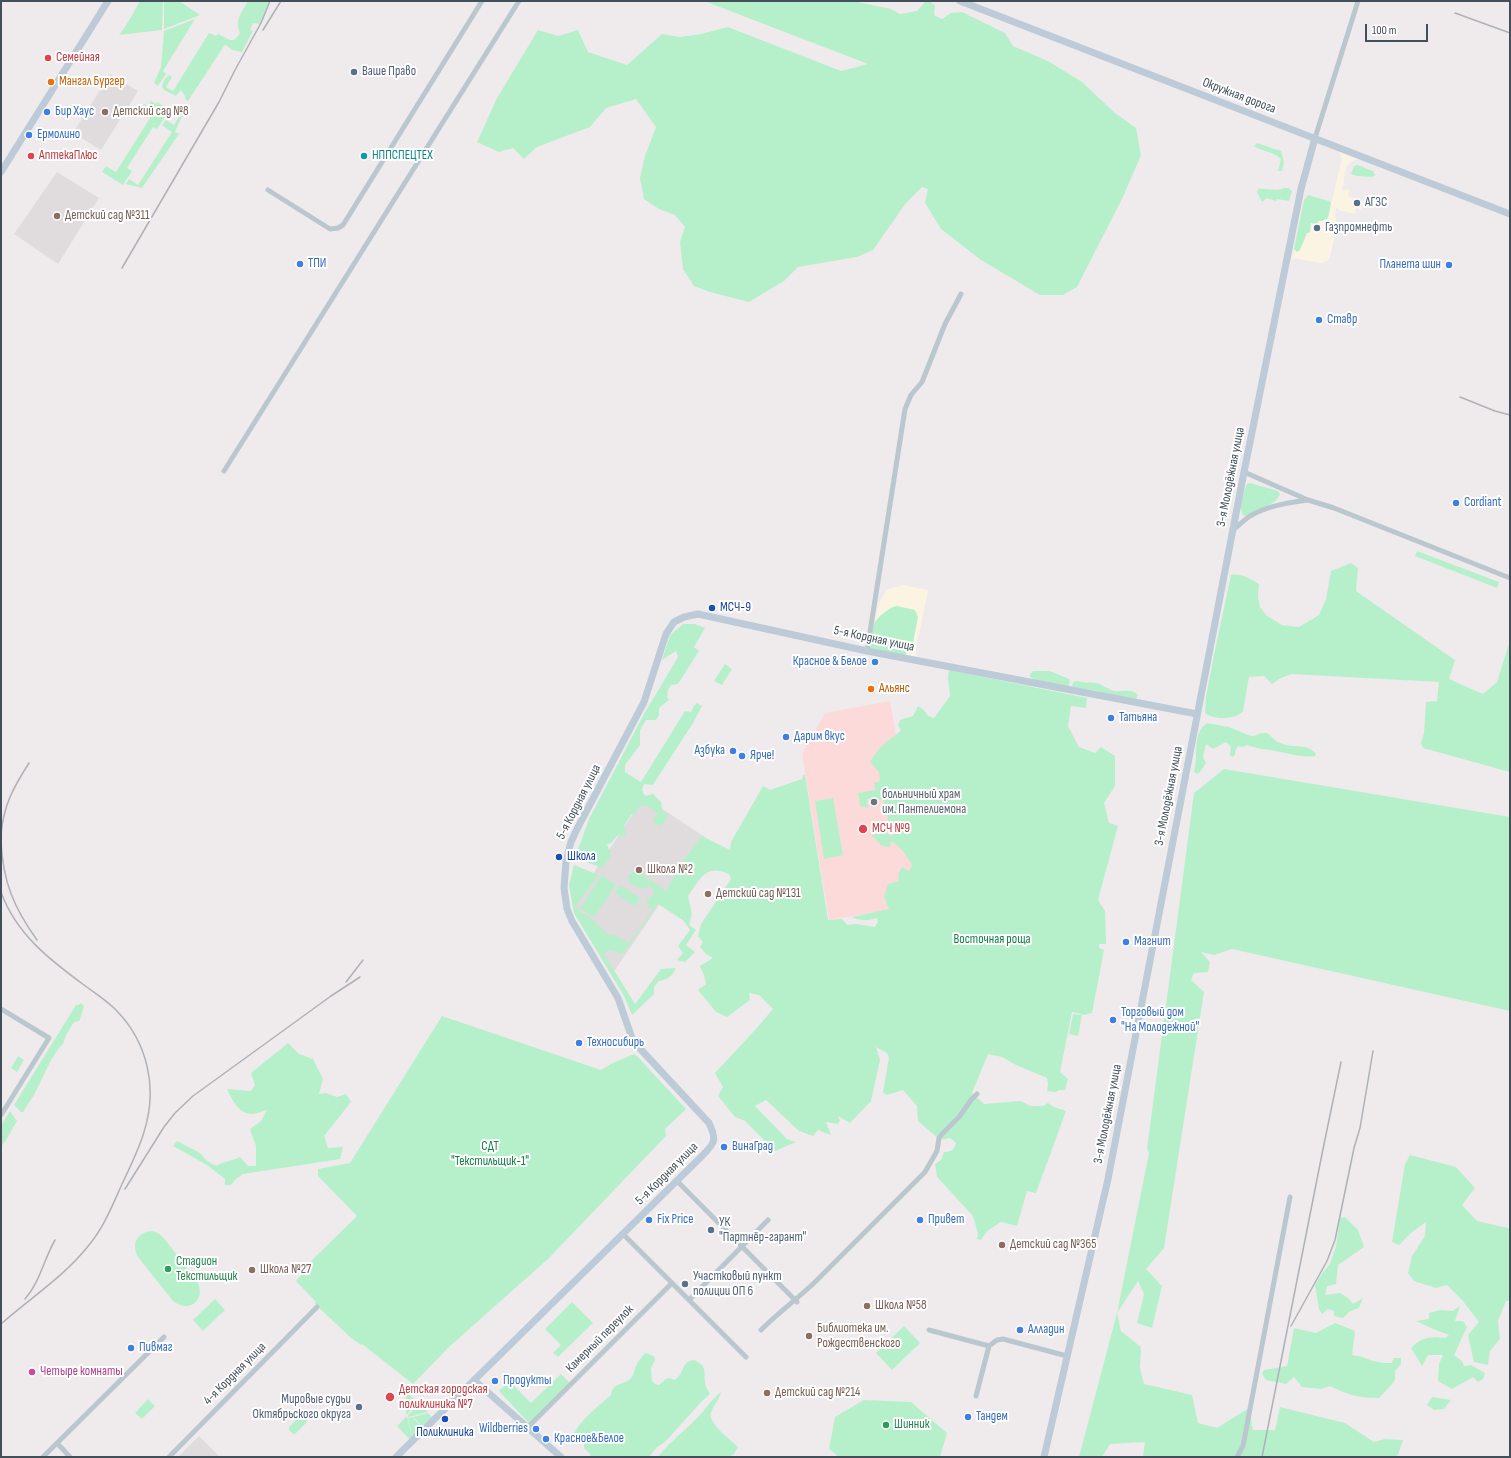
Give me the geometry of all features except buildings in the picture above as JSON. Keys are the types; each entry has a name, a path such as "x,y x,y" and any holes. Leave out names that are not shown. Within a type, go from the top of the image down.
{"main road":[{"path":"1,172 108,1"},
{"name":"Окружная дорога","path":"960,1 1510,214"},
{"name":"3-я Молодёжная улица","path":"1044,1457 1108,1178 1244,472 1301,189 1315,138"},
{"name":"5-я Кордная улица","path":"396,1457 677,1182 709,1150 715,1140 709,1123 633,1041 618,998 572,921 566,904 564,888 566,860 576,829 637,718 649,688 666,634 674,622 684,617 698,614 867,651 1197,714"},
{"path":"474,1380 561,1457"}],"street":[{"path":"268,190 330,229 338,228 343,225 482,1"},
{"path":"224,471 519,1"},
{"path":"1315,138 1358,1"},
{"path":"867,651 904,409 911,395 922,382 945,324 961,294"},
{"path":"1244,472 1308,500 1334,508 1510,578"},
{"path":"1233,530 1250,516 1269,508 1287,503 1308,500"},
{"path":"1,1009 49,1038 1,1115"},
{"path":"761,1330 780,1312 796,1301 925,1172 937,1151 939,1138 959,1117 977,1094"},
{"path":"677,1182 796,1301"},
{"path":"1237,1457 1243,1446 1290,1197"},
{"path":"689,1300 768,1220"},
{"path":"623,1234 746,1357"},
{"name":"Камерный переулок","path":"527,1428 672,1283"},
{"name":"4-я Кордная улица","path":"169,1457 317,1307"},
{"path":"929,1330 989,1346"},
{"path":"43,1457 164,1337"},
{"path":"976,1396 989,1346 997,1340 1003,1339 1067,1356"},
{"path":"57,1444 70,1457"}],"shaded area":[{"name":"Детский сад №8","path":"110,74 138,91 101,150 73,133"},
{"path":"1339,152 1358,159 1350,162 1346,168 1342,191 1349,189 1348,196 1363,201 1361,210 1356,208 1355,214 1339,210 1336,207 1335,214 1337,226 1330,257 1327,261 1320,263 1295,258 1292,261 1294,249 1295,251 1300,250 1307,233 1310,232 1311,223 1328,218 1342,158"},
{"name":"Детский сад №311","path":"57,172 99,198 58,264 14,234"},
{"path":"902,585 928,590 916,648 918,657 869,647 879,603 887,590"},
{"name":"МСЧ №9","path":"890,701 925,904 829,920 802,754 825,713"},
{"name":"Школа №2","path":"644,797 705,837 613,973 573,904"},
{"path":"199,1436 220,1457 178,1457"}],"green space":[{"path":"140,1 163,1 162,30 119,35 127,23"},
{"path":"164,1 179,1 200,15 164,29"},
{"path":"248,1 269,1 260,24 253,23 250,30 253,31 242,52 232,50 226,45 224,46 188,101 181,90 176,96 164,90 162,87 163,83 169,75 172,77 166,87 173,91 209,33 216,36 218,34 230,40 234,40 238,36 240,33 238,28 238,20"},
{"path":"704,1 853,1 891,9 900,14 917,11 926,1 931,2 935,6 934,15 942,19 951,13 962,12 1005,33 1013,46 1048,61 1082,82 1115,113 1136,128 1141,155 1123,197 1077,287 1063,295 1040,295 981,260 941,229 925,203 928,189 922,187 906,203 873,250 857,257 798,267 784,281 749,302 710,292 694,286 683,269 680,242 685,227 675,215 659,209 644,199 640,178 645,156 656,127 636,99 606,108 590,127 537,147 524,159 513,148 499,152 477,142 497,98 538,30 558,36 578,30 588,52 627,65 662,34 680,37 701,34 728,27 841,71 868,64"},
{"path":"195,19 163,71 166,74 158,86 154,83 161,67 164,31"},
{"path":"151,101 156,104 157,102 167,108 164,113 166,115 157,129 153,127 127,168 132,171 123,185 102,172 106,166 116,172 150,118 140,111 144,104 148,106"},
{"path":"180,115 182,116 175,132 179,134 142,188 126,184 129,179 138,185 172,132 162,125 166,120 174,125"},
{"path":"1257,143 1281,151 1284,162 1282,171 1278,171 1281,159 1275,154 1254,146"},
{"path":"1357,165 1373,171 1375,175 1372,177 1351,174 1354,166"},
{"path":"1288,188 1292,191 1289,201 1277,199 1276,201 1267,198 1262,202 1257,192 1258,189 1278,190"},
{"path":"1308,195 1329,201 1331,203 1328,218 1323,221 1318,221 1318,224 1311,223 1310,232 1307,233 1300,250 1297,252 1294,249 1304,200"},
{"path":"1250,483 1278,491 1280,494 1271,504 1245,516 1243,515 1241,508 1242,500 1247,484"},
{"path":"1417,551 1499,582 1497,588 1415,556"},
{"path":"1351,563 1358,568 1356,591 1455,660 1449,679 1483,694 1497,682 1510,640 1510,772 1423,748 1421,743 1424,733 1426,702 1437,701 1439,682 1291,674 1272,684 1264,676 1249,677 1243,711 1240,714 1236,716 1219,718 1205,713 1206,697 1231,575 1249,578 1259,584 1258,597 1260,607 1267,616 1282,625 1299,627 1319,615 1326,599 1331,571"},
{"path":"897,606 915,610 918,617 912,648 904,656 870,648 871,631 874,623 886,611"},
{"path":"683,624 695,624 705,628 694,647 699,651 678,684 671,685 668,690 667,697 669,700 659,708 659,715 656,720 646,720 640,730 640,745 625,765 625,772 641,782 685,711 691,712 697,703 702,706 693,723 653,785 644,784 642,790 645,796 652,793 661,802 663,812 668,815 660,826 653,822 657,813 647,806 640,806 635,814 631,815 624,826 626,832 624,837 618,835 611,843 607,844 611,855 603,868 575,858 589,819 644,714 678,657 676,651 662,660 670,635"},
{"path":"725,664 732,669 722,685 714,681"},
{"name":"Восточная роща","path":"949,670 1087,698 1086,708 1071,706 1068,726 1079,747 1095,753 1101,747 1115,756 1115,786 1104,803 1109,823 1118,826 1098,900 1105,911 1106,944 1099,944 1099,948 1104,950 1092,1013 1084,1015 1072,1012 1060,1072 1068,1079 1065,1090 1059,1090 1056,1092 1047,1091 1047,1078 1016,1065 1002,1057 988,1054 972,1093 984,1104 1021,1101 1030,1106 1043,1106 1048,1103 1054,1107 1066,1111 1036,1193 1027,1191 1017,1226 1001,1222 987,1231 981,1240 977,1239 978,1233 973,1216 937,1177 935,1164 941,1160 944,1152 953,1149 956,1143 950,1138 940,1140 918,1121 917,1106 903,1090 886,1095 883,1092 889,1058 887,1053 876,1047 880,1060 871,1101 850,1123 838,1116 840,1121 838,1124 826,1122 831,1135 818,1130 813,1136 799,1131 766,1100 755,1106 787,1139 796,1142 775,1151 745,1121 735,1117 718,1096 723,1087 715,1073 773,1009 759,995 749,993 750,1000 727,1017 716,1012 698,990 706,984 700,966 713,958 706,954 700,947 703,942 698,936 701,924 731,879 729,874 721,871 708,872 700,879 688,896 692,914 689,925 696,930 686,945 695,952 685,962 677,960 683,953 678,946 690,930 684,921 658,904 623,954 609,950 604,954 635,1004 661,969 676,968 669,978 659,981 654,987 654,994 632,1015 624,996 574,913 569,885 574,865 599,875 576,905 582,914 586,914 609,935 615,935 629,943 652,910 646,901 654,894 650,885 644,889 630,884 628,875 636,870 666,891 683,861 702,836 730,850 731,842 763,786 770,790 802,779 803,775 805,775 828,920 842,919 847,925 857,924 875,927 878,922 877,918 864,920 852,917 889,909 884,897 888,884 899,881 898,874 902,867 909,871 912,865 895,843 891,841 890,847 882,846 871,835 887,833 891,836 894,834 894,828 889,824 884,801 877,798 867,799 868,808 860,806 858,793 875,790 876,793 874,783 880,781 879,772 870,762 881,747 901,730 898,725 900,720 913,716 918,706 924,710 928,716 934,718 950,696 948,678"},
{"path":"1033,671 1050,671 1069,679 1070,682 1068,687 1038,681 1030,677 1030,674"},
{"path":"1073,682 1096,683 1114,691 1130,691 1138,695 1136,699 1119,699 1099,691 1083,690 1072,686"},
{"path":"1207,723 1229,727 1253,736 1267,733 1280,743 1309,748 1316,754 1315,756 1300,756 1247,745 1243,747 1238,746 1235,751 1235,755 1232,757 1230,755 1231,747 1226,742 1213,749 1206,744 1203,757 1206,763 1197,774 1194,772 1197,739 1202,728"},
{"path":"1224,769 1510,817 1510,1011 1232,949 1214,955 1201,952 1210,962 1208,972 1194,973 1191,980 1204,992 1164,1248 1146,1269 1162,1286 1152,1328 1137,1323 1144,1294 1138,1281 1117,1313 1149,1153 1147,1149 1194,793"},
{"path":"833,798 843,855 824,859 815,801"},
{"path":"602,875 616,885 594,917 580,908"},
{"path":"620,885 640,898 635,906 615,893"},
{"path":"81,1003 84,1006 79,1021 74,1022 66,1035 63,1044 51,1060 34,1095 23,1112 21,1112 14,1105 76,1005"},
{"path":"1073,1014 1082,1015 1078,1036 1069,1034"},
{"name":"СДТ \"Текстильщик-1\"","path":"442,1016 601,1070 634,1054 686,1109 665,1129 666,1136 548,1259 450,1346 413,1384 362,1344 361,1345 351,1338 315,1304 316,1302 296,1281 306,1270 306,1266 357,1216 318,1176 318,1169 350,1163"},
{"path":"288,1043 299,1054 313,1059 323,1079 319,1094 326,1093 337,1097 346,1094 351,1102 324,1136 328,1148 343,1147 340,1159 243,1174 231,1185 225,1185 225,1179 207,1165 173,1146 177,1141 200,1153 207,1161 216,1166 240,1157 248,1166 256,1166 256,1146 250,1129 261,1121 267,1110 252,1114 243,1112 236,1105 227,1089 251,1091 255,1085 251,1073"},
{"path":"18,1056 24,1060 17,1072 11,1068"},
{"path":"10,1111 17,1121 1,1147 1,1126"},
{"path":"1410,1155 1456,1167 1475,1188 1462,1205 1477,1221 1508,1228 1510,1231 1510,1301 1506,1301 1498,1321 1500,1339 1490,1351 1488,1365 1474,1362 1468,1335 1479,1322 1462,1300 1447,1285 1436,1288 1414,1281 1408,1273 1412,1256 1425,1236 1426,1222 1411,1233 1399,1245 1392,1242 1405,1164"},
{"path":"1345,1217 1358,1230 1364,1247 1338,1265 1336,1284 1327,1286 1325,1295 1340,1293 1348,1298 1353,1304 1363,1298 1359,1308 1349,1312 1343,1318 1334,1316 1334,1311 1328,1309 1322,1314 1319,1309 1315,1285 1330,1264 1336,1246 1340,1218"},
{"name":"Стадион Текстильщик","path":"152,1231 163,1237 197,1281 200,1294 195,1303 185,1306 179,1305 173,1301 138,1257 135,1243 139,1236"},
{"path":"215,1299 225,1310 203,1331 193,1320"},
{"path":"572,1302 593,1323 558,1357 553,1353 561,1345 545,1329"},
{"path":"1460,1306 1455,1321 1463,1321 1467,1327 1454,1355 1462,1361 1464,1366 1471,1365 1485,1373 1483,1379 1478,1382 1473,1377 1452,1389 1438,1381 1439,1364 1443,1355 1428,1355 1422,1366 1411,1348 1423,1339 1435,1337 1445,1338 1449,1335 1416,1321 1429,1319 1429,1313 1440,1310 1453,1311"},
{"path":"1117,1313 1121,1331 1141,1347 1140,1369 1144,1384 1192,1395 1198,1423 1217,1428 1249,1408 1253,1430 1275,1430 1280,1407 1345,1423 1374,1442 1385,1439 1403,1440 1398,1455 1395,1457 1143,1457 1145,1442 1110,1444 1102,1457 1079,1457"},
{"path":"1335,1323 1355,1331 1352,1355 1384,1363 1392,1363 1394,1358 1401,1358 1401,1364 1395,1371 1395,1380 1379,1398 1354,1395 1342,1392 1330,1386 1321,1389 1302,1387 1294,1377 1286,1384 1266,1380 1262,1374 1264,1370 1287,1366 1294,1328 1316,1333"},
{"path":"904,1326 920,1343 892,1370 876,1353"},
{"path":"645,1353 654,1356 655,1360 651,1368 652,1381 655,1384 659,1385 666,1379 670,1378 674,1380 678,1378 686,1363 694,1360 703,1366 706,1385 710,1394 665,1442 657,1447 649,1457 591,1457 584,1448 583,1440 574,1436 575,1431 589,1414 611,1395 613,1389 617,1385 626,1382 631,1378 637,1364"},
{"path":"561,1374 570,1383 530,1424 499,1391 509,1381 531,1403"},
{"path":"721,1392 711,1412 711,1416 716,1426 738,1447 734,1454 728,1457 658,1457 700,1415 712,1400"},
{"path":"408,1393 418,1403 406,1414 406,1395"},
{"path":"1432,1397 1451,1400 1444,1409 1434,1410 1427,1405"},
{"path":"148,1399 155,1406 142,1419 135,1413"},
{"name":"Шинник","path":"864,1400 911,1402 947,1433 940,1457 839,1457 829,1449 835,1417"},
{"path":"419,1404 428,1412 408,1417 408,1415"},
{"path":"428,1413 432,1417 422,1426 413,1417"},
{"path":"300,1416 307,1420 306,1423 295,1434 293,1434 289,1430 289,1427"},
{"path":"407,1416 412,1438 410,1440 397,1426"},
{"path":"412,1417 422,1427 412,1437 408,1418"}],"railway":[{"path":"122,268 219,102 261,23 270,1"},
{"path":"263,30 281,1"},
{"path":"1455,13 1510,33"},
{"path":"1460,397 1495,411 1510,415"},
{"path":"1,836 4,815 10,798 29,763"},
{"path":"1,842 4,870 11,894 22,917 37,940"},
{"path":"1,892 7,907 35,945 59,966 108,1003 126,1022 142,1051 150,1082 150,1099 144,1132 108,1215 99,1231 80,1256 69,1267 1,1324"},
{"path":"346,982 363,960"},
{"path":"125,1189 164,1127 175,1113 193,1096 331,996 360,977"},
{"path":"1291,1326 1327,1261 1335,1240 1354,1148 1360,1128 1373,1051"},
{"path":"1262,1457 1341,1062"},
{"path":"25,1299 38,1278 55,1240"}],"place":[{"name":"Семейная","path":"48,58"},
{"name":"Ваше Право","path":"354,72"},
{"name":"Мангал Бургер","path":"51,82"},
{"name":"Бир Хаус","path":"47,112"},
{"name":"Детский сад №8","path":"105,112"},
{"name":"Ермолино","path":"29,135"},
{"name":"АптекаПлюс","path":"31,156"},
{"name":"НППСПЕЦТЕХ","path":"364,156"},
{"name":"АГЗС","path":"1357,203"},
{"name":"Детский сад №311","path":"57,216"},
{"name":"Газпромнефть","path":"1317,228"},
{"name":"ТПИ","path":"300,264"},
{"name":"Планета шин","path":"1449,265"},
{"name":"Ставр","path":"1319,320"},
{"name":"Cordiant","path":"1456,503"},
{"name":"МСЧ-9","path":"712,608"},
{"name":"Красное & Белое","path":"875,662"},
{"name":"Альянс","path":"871,689"},
{"name":"Татьяна","path":"1111,718"},
{"name":"Дарим вкус","path":"786,737"},
{"name":"Азбука","path":"733,751"},
{"name":"Ярче!","path":"742,756"},
{"name":"больничный храм им. Пантелиемона","path":"874,802"},
{"name":"МСЧ №9","path":"863,829"},
{"name":"Школа","path":"559,857"},
{"name":"Школа №2","path":"639,870"},
{"name":"Детский сад №131","path":"708,894"},
{"name":"Магнит","path":"1126,942"},
{"name":"Торговый дом \"На Молодежной\"","path":"1113,1020"},
{"name":"Техносибирь","path":"579,1043"},
{"name":"ВинаГрад","path":"724,1147"},
{"name":"Fix Price","path":"649,1220"},
{"name":"Привет","path":"920,1220"},
{"name":"УК \"Партнёр-гарант\"","path":"711,1230"},
{"name":"Детский сад №365","path":"1002,1245"},
{"name":"Стадион Текстильщик","path":"168,1269"},
{"name":"Школа №27","path":"252,1270"},
{"name":"Участковый пункт полиции ОП 6","path":"685,1284"},
{"name":"Школа №58","path":"867,1306"},
{"name":"Алладин","path":"1020,1330"},
{"name":"Библиотека им. Рождественского","path":"809,1336"},
{"name":"Пивмаг","path":"131,1348"},
{"name":"Четыре комнаты","path":"32,1372"},
{"name":"Продукты","path":"495,1381"},
{"name":"Детский сад №214","path":"767,1393"},
{"name":"Детская городская поликлиника №7","path":"390,1397"},
{"name":"Мировые судьи Октябрьского округа","path":"359,1407"},
{"name":"Тандем","path":"968,1417"},
{"name":"Поликлиника","path":"445,1419"},
{"name":"Шинник","path":"886,1425"},
{"name":"Wildberries","path":"536,1429"},
{"name":"Красное&Белое","path":"546,1439"}]}
